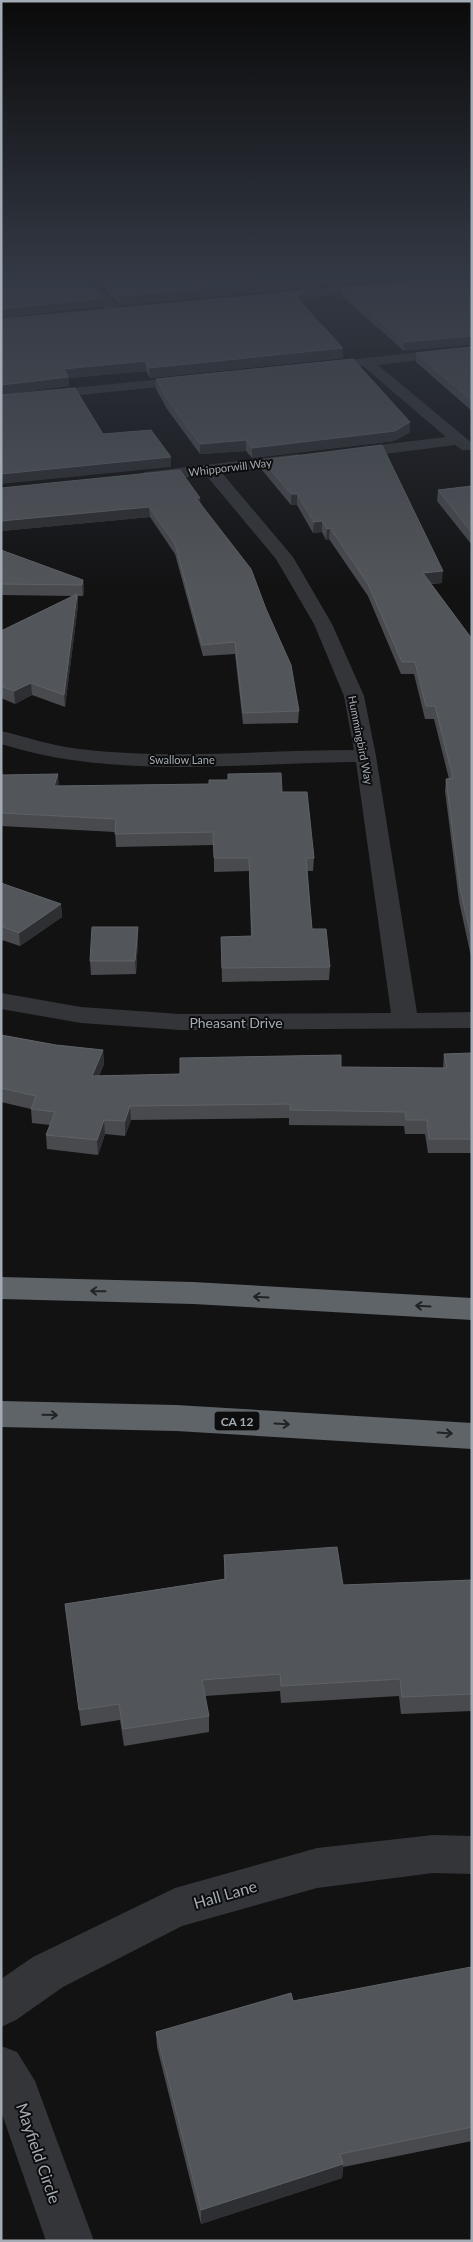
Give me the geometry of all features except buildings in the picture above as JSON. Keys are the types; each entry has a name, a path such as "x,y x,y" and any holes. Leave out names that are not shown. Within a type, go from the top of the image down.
{"highway":[{"path":"1,1288 193,1293 472,1309"},
{"name":"CA 12","path":"1,1414 176,1418 472,1436"}],"street":[{"path":"1,399 205,379"},
{"path":"386,379 472,451"},
{"path":"329,456 458,440"},
{"name":"Whipporwill Way","path":"132,478 309,458"},
{"name":"Hummingbird Way","path":"211,470 284,556 323,624 354,696 366,756 404,1020"},
{"name":"Swallow Lane","path":"1,737 60,753 106,758 167,760 366,756"},
{"name":"Pheasant Drive","path":"1,1001 81,1015 180,1022 472,1020"},
{"name":"Hall Lane","path":"1,2005 48,1972 175,1908 317,1868 433,1854 472,1855"},
{"name":"Mayfield Circle","path":"1,2068 19,2096 70,2241"}]}
